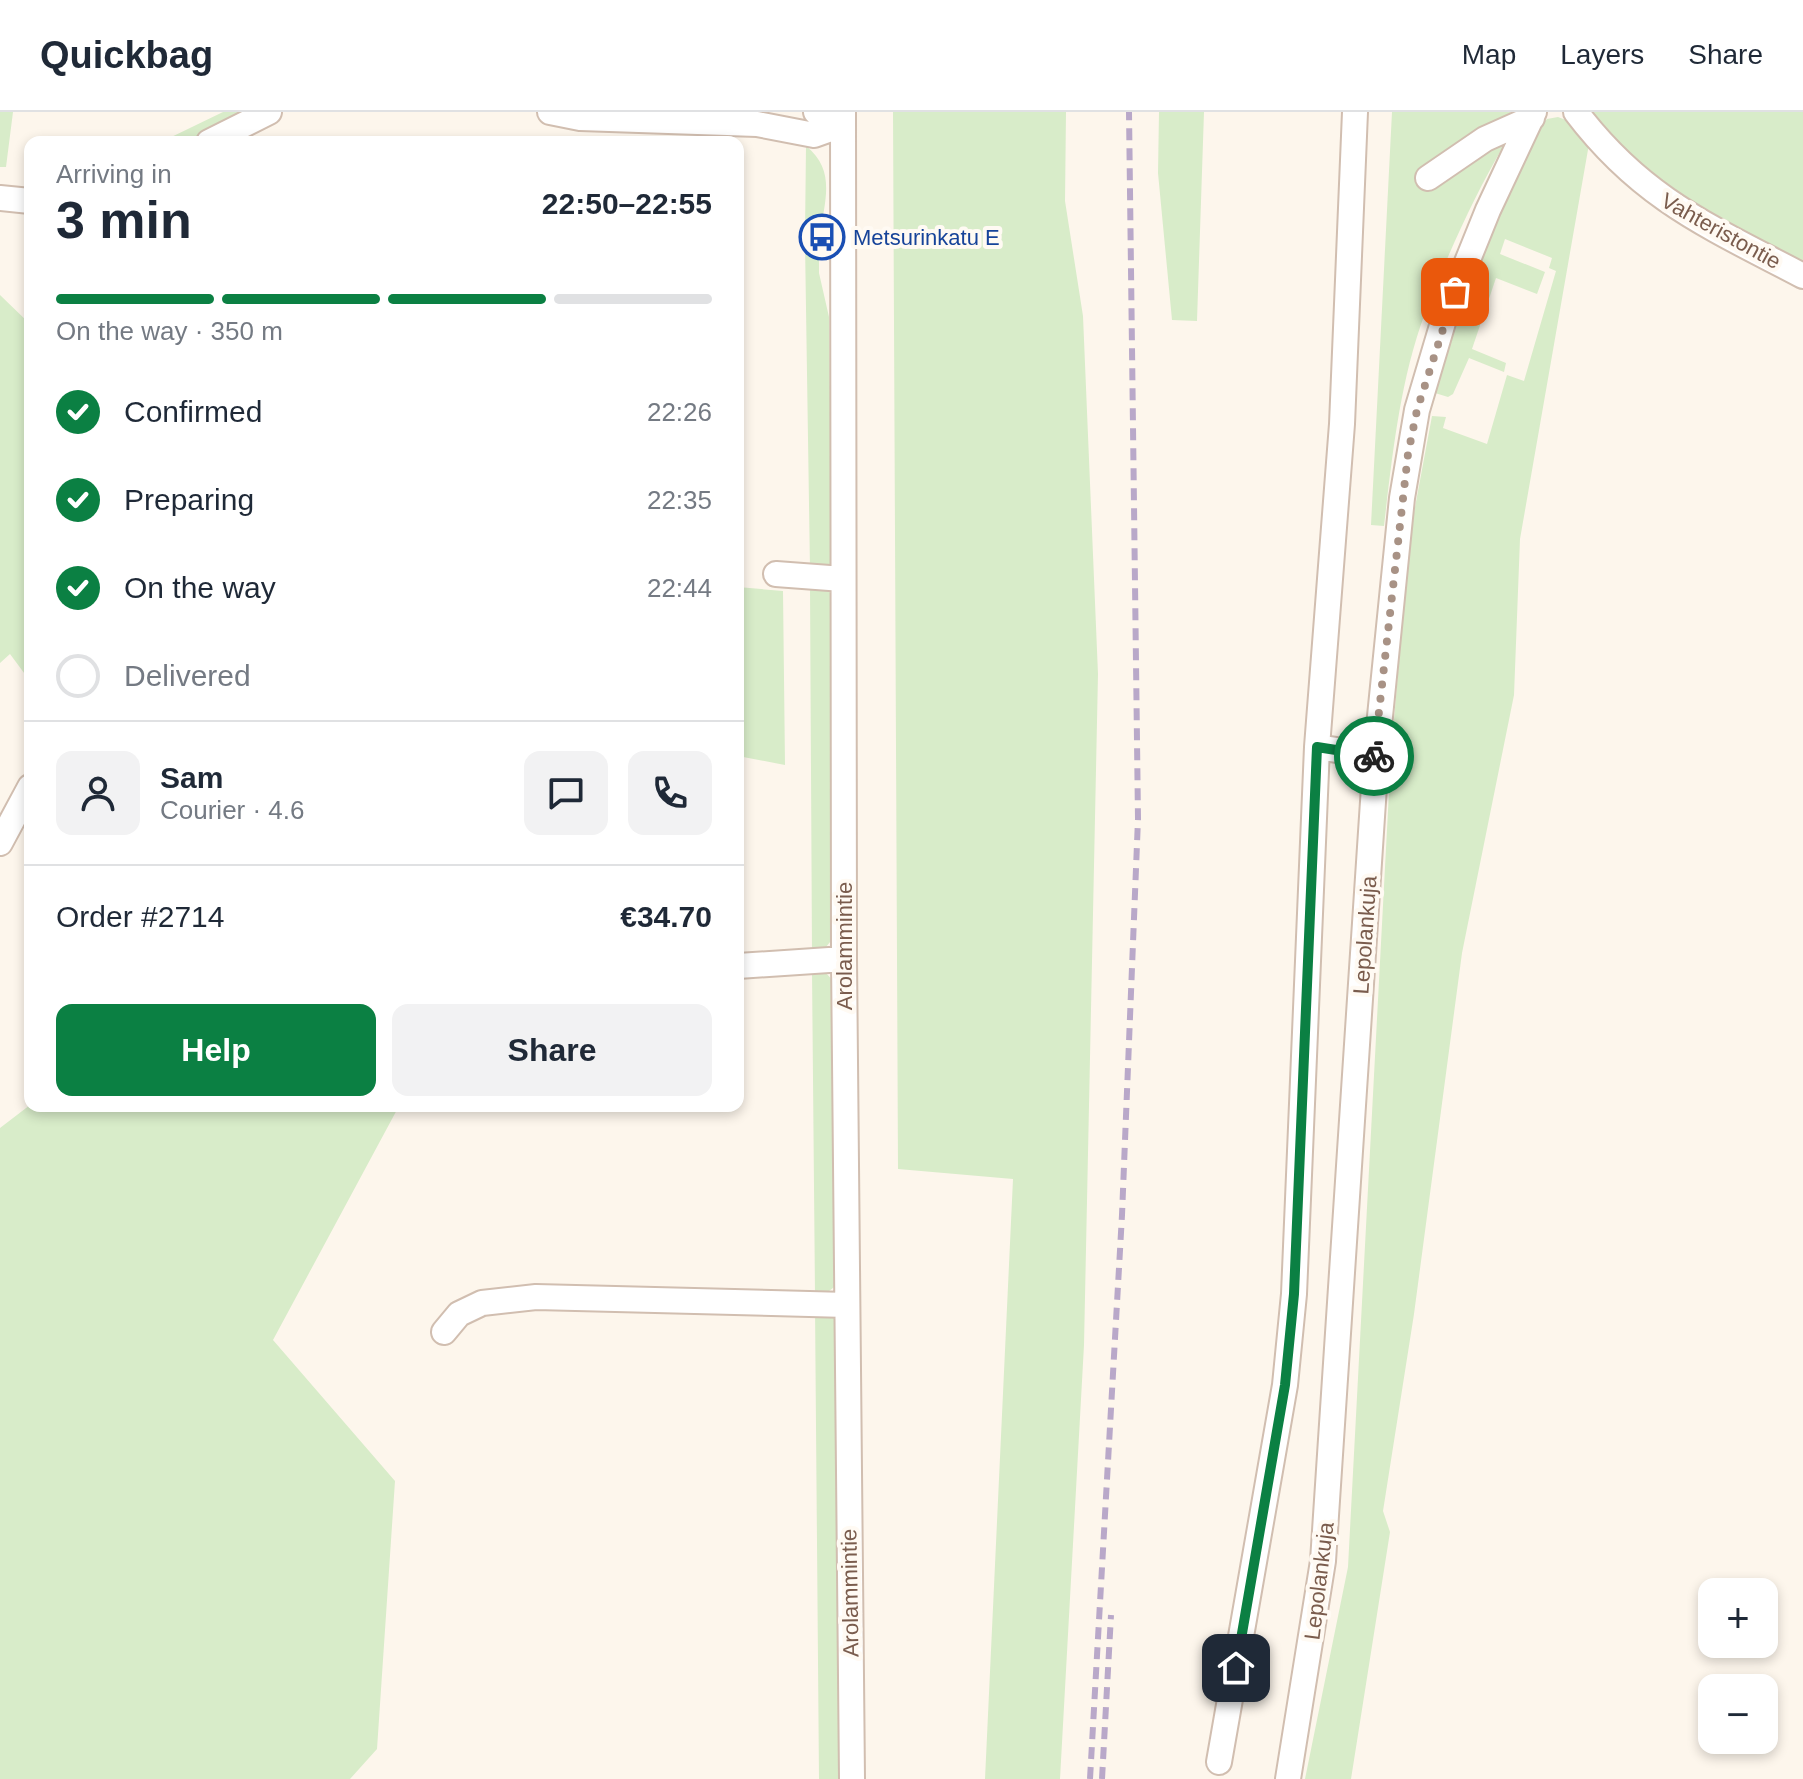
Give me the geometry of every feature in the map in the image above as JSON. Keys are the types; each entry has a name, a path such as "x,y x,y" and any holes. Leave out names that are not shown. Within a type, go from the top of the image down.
{"street":[{"path":"221,136 269,112"},
{"path":"550,112 580,118 674,117 757,124 814,135 842,119"},
{"path":"757,124 788,112"},
{"path":"816,112 842,119"},
{"path":"1219,1762 1287,1370 1295,1279 1317,747 1342,424 1355,112"},
{"name":"Vahteristontie","path":"1576,112 1609,152 1652,192 1803,276"},
{"path":"1428,178 1485,139 1533,115"},
{"name":"Lepolankuja","path":"1288,1779 1323,1561 1376,756 1402,498 1417,410 1444,319 1488,210 1533,115"},
{"name":"Arolammintie","path":"842,119 844,959 852,1779"},
{"path":"0,198 24,200"},
{"path":"776,574 843,579"},
{"path":"1317,747 1376,756"},
{"path":"0,843 24,798"},
{"path":"744,966 844,959"},
{"path":"444,1332 459,1314 482,1303 536,1297 847,1305"}],"green space":[{"path":"0,112 13,112 6,167 0,167"},
{"path":"223,112 247,112 197,136 173,136"},
{"path":"893,112 1066,112 1065,201 1083,316 1098,674 1084,1345 1060,1779 985,1779 1013,1179 898,1169"},
{"path":"1159,112 1204,112 1197,321 1172,320 1158,173"},
{"path":"1392,112 1511,112 1484,131 1504,145 1451,250 1416,341 1398,420 1384,526 1371,525"},
{"path":"1591,112 1803,112 1803,269 1636,170"},
{"path":"1558,117 1571,122 1589,144 1520,539 1514,695 1462,953 1414,1314 1383,1511 1390,1532 1351,1779 1305,1779 1348,1567 1391,754 1410,534 1432,416 1446,417 1443,428 1487,444 1507,375 1524,381 1556,271 1549,268 1552,258 1505,239 1500,254 1545,272 1537,294 1496,278 1472,349 1506,363 1504,372 1469,358 1453,394 1448,397 1435,393 1455,324 1494,225 1539,128 1547,119"},
{"path":"806,146 822,165 825,175 826,198 820,234 805,233"},
{"path":"819,242 819,273 829,317 832,562 826,567 810,569 805,243"},
{"path":"0,295 24,318 24,673 10,654 0,663"},
{"path":"810,586 827,588 831,594 834,937 822,952 812,954"},
{"path":"744,588 783,591 785,765 744,757"},
{"path":"812,971 826,973 835,983 838,1284 824,1295 815,1294"},
{"path":"24,1110 396,1112 273,1340 395,1481 377,1749 350,1779 0,1779 0,1128"},
{"path":"815,1307 834,1314 837,1324 841,1779 819,1779"}],"railway":[{"path":"1090,1779 1122,1215 1138,819 1129,112"},
{"path":"1102,1779 1111,1615"}],"way so far":[{"path":"1374,756 1408,454 1417,410 1455,292"}],"place":[{"name":"Metsurinkatu E","path":"822,237"}],"route":[{"path":"1236,1668 1285,1385 1294,1294 1317,747 1374,756"}]}
